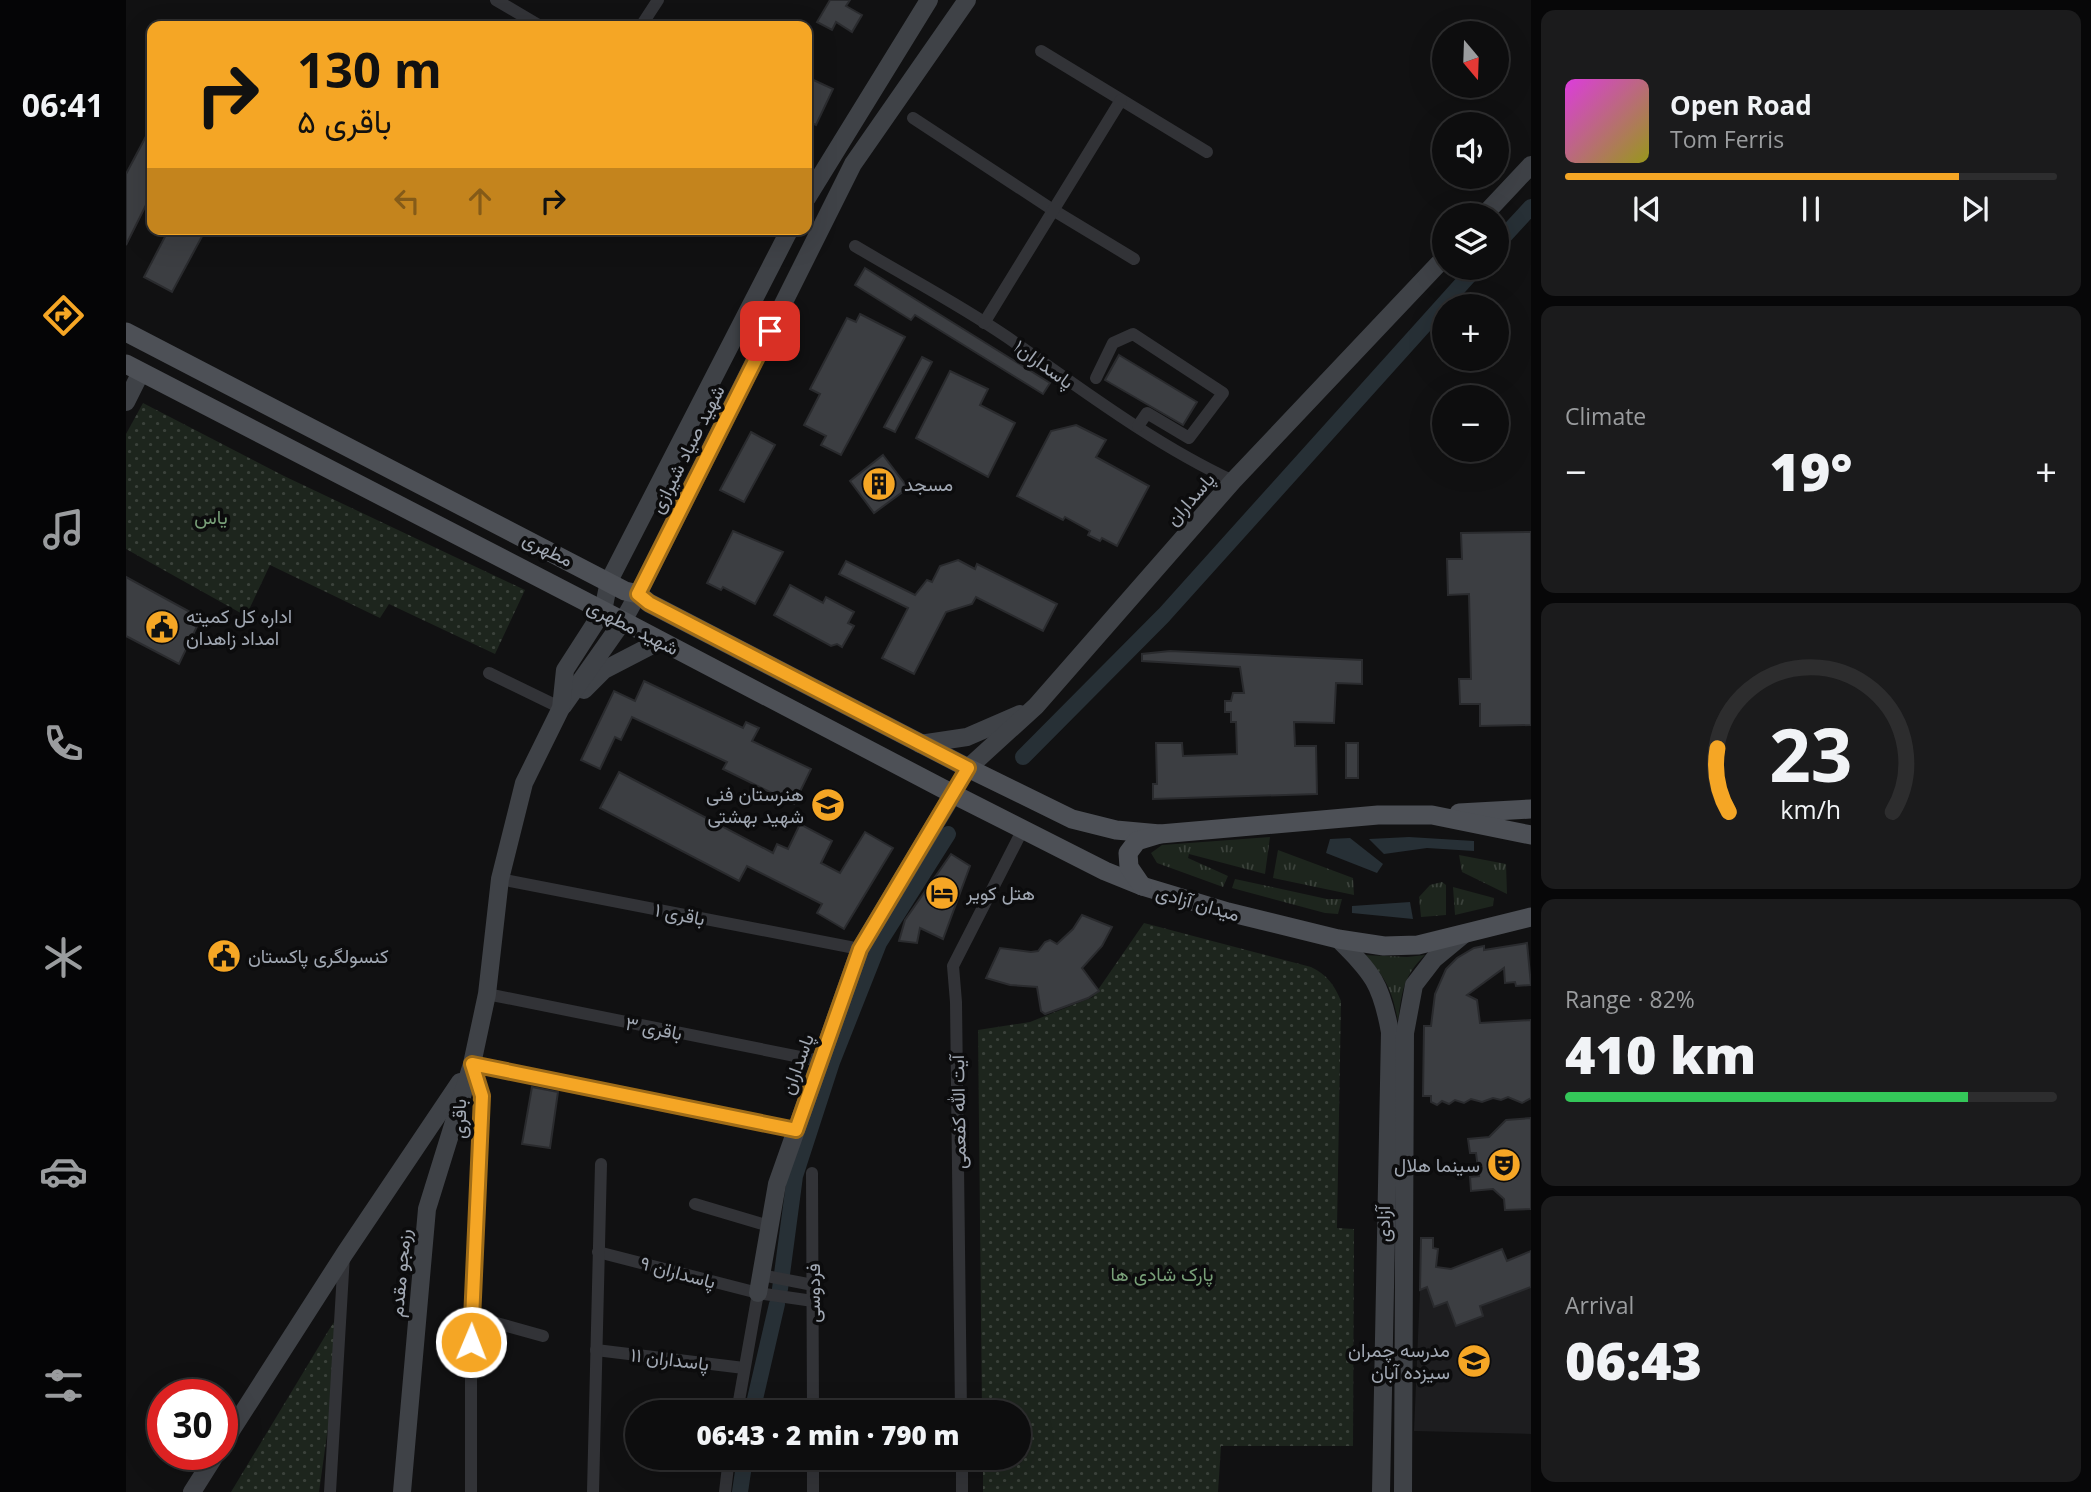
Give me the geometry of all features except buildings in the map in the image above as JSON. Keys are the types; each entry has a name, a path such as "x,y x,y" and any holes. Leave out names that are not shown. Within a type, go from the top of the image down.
{"main road":[{"name":"مطهری","path":"126,332 625,591 638,594 649,603 968,768"},
{"path":"139,371 162,350"},
{"name":"شهید مطهری","path":"139,371 953,794 1105,871 1142,886"},
{"path":"953,794 968,768 1072,819 1116,830 1160,834"},
{"path":"1432,815 1531,809"},
{"name":"میدان آزادی","path":"1531,835 1432,815 1378,815 1160,834 1137,841 1128,853 1129,867 1142,886 1228,912 1338,939 1384,946 1418,945 1531,917"}],"street":[{"path":"496,0 532,21"},
{"path":"644,21 658,0"},
{"path":"812,190 929,0"},
{"name":"شهید صیاد شیرازی","path":"623,621 853,164 968,0"},
{"path":"1041,51 1206,152"},
{"path":"984,323 1121,100"},
{"path":"913,118 1053,210 1134,259"},
{"path":"1495,203 1531,164"},
{"name":"شهید صیاد شیرازی","path":"603,611 609,581 787,235"},
{"name":"پاسداران۱","path":"855,246 1005,335 1069,383 1204,467 1233,481"},
{"name":"پاسداران","path":"968,768 1036,706 1233,481 1432,271"},
{"path":"1096,378 1113,344 1133,334 1223,393 1189,438 1147,413 1138,426"},
{"path":"126,401 139,371"},
{"path":"559,713 565,670 603,611"},
{"name":"باقری","path":"471,1492 471,1316 482,1096 472,1064 487,994 500,879 524,783 559,713 623,621"},
{"path":"559,713 604,670 660,641"},
{"path":"489,673 559,713"},
{"path":"920,744 967,737 1036,706"},
{"name":"پاسداران","path":"739,1400 777,1184 820,1061 860,949 953,794"},
{"name":"آیت الله کفعمی","path":"961,1400 956,1002 953,966 1023,829"},
{"name":"باقری ۱","path":"500,879 860,949"},
{"name":"آزادی","path":"1403,1492 1405,1033 1415,985 1434,959 1463,935"},
{"name":"آزادی","path":"1338,939 1370,971 1384,1000 1390,1032 1381,1492"},
{"name":"باقری ۳","path":"487,994 820,1061"},
{"path":"238,1420 345,1253 472,1064 796,1130"},
{"name":"رزمجو مقدم","path":"402,1492 427,1209 472,1064"},
{"path":"593,1492 601,1164"},
{"name":"فردوسی","path":"813,1173 813,1400"},
{"path":"695,1204 769,1226"},
{"name":"پاسداران ۹","path":"598,1251 758,1293 813,1301"},
{"path":"330,1492 345,1253"},
{"path":"762,1275 812,1285"},
{"path":"471,1316 543,1336"},
{"name":"پاسداران ۱۱","path":"596,1350 744,1368"},
{"path":"192,1492 206,1470"},
{"path":"725,1492 728,1470"},
{"path":"813,1470 814,1492"},
{"path":"962,1470 962,1492"}],"shaded area":[{"path":"1409,837 1474,841 1474,851 1427,848 1384,854 1369,839"},
{"path":"1350,838 1383,864 1377,873 1326,853 1330,839"},
{"path":"1410,902 1413,919 1352,913 1352,906"},
{"name":"مدرسه چمران سیزده آبان","path":"1531,1251 1531,1434 1414,1431 1420,1290"}],"green space":[{"name":"یاس","path":"143,403 284,476 525,590 495,654 389,604 380,618 270,565 246,616 126,549 126,434"},
{"path":"1270,837 1265,874 1189,854 1188,858 1228,876 1223,887 1157,863 1151,853 1162,845"},
{"path":"1278,850 1353,878 1354,895 1273,878"},
{"path":"1459,855 1506,864 1507,894 1462,872"},
{"path":"1235,879 1327,899 1342,899 1338,914 1325,913 1232,888"},
{"path":"1442,882 1446,885 1446,915 1421,917 1419,897 1430,885"},
{"path":"1453,887 1494,898 1493,906 1455,915"},
{"name":"پارک شادی ها","path":"1144,923 1311,967 1321,973 1336,990 1341,1001 1337,1228 1354,1229 1353,1446 1221,1446 1218,1492 983,1492 983,1470 1031,1470 1031,1400 982,1400 978,1030 1030,1022 1093,997"},
{"path":"1364,955 1425,955 1408,977 1398,1021 1387,985"},
{"path":"345,1306 319,1492 231,1492 330,1328"}],"waterway":[{"path":"1509,231 1531,207"},
{"path":"1023,757 1164,615 1465,280"},
{"path":"780,1289 795,1176 832,1062 879,943 948,834"},
{"path":"755,1400 777,1304"},
{"path":"740,1492 743,1470"}],"place":[{"name":"مسجد","path":"879,484"},
{"name":"اداره کل کمیته امداد زاهدان","path":"162,627"},
{"name":"هنرستان فنی شهید بهشتی","path":"828,805"},
{"name":"هتل کویر","path":"942,893"},
{"name":"کنسولگری پاکستان","path":"224,956"},
{"name":"سینما هلال","path":"1504,1165"},
{"name":"مدرسه چمران سیزده آبان","path":"1474,1361"}],"route":[{"path":"471,1342 482,1096 472,1064 796,1130 860,949 968,768 649,603 638,594 770,331"}]}
